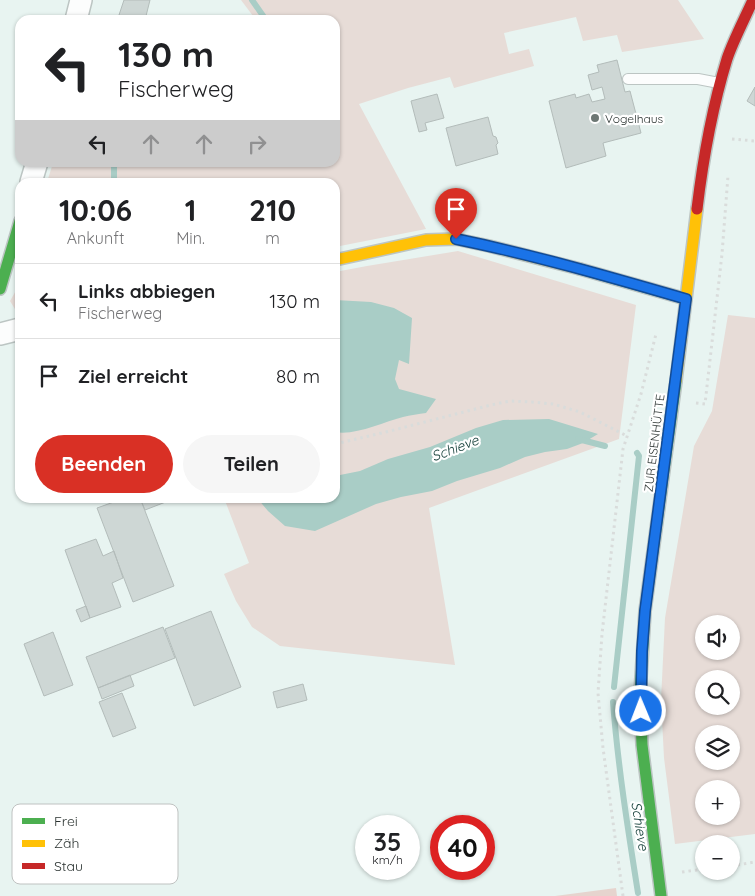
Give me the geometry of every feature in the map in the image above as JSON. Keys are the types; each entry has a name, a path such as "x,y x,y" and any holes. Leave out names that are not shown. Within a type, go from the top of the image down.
{"street":[{"path":"77,15 81,0"},
{"name":"ZUR EISENHÜTTE","path":"661,896 642,746 640,694 645,611 701,178 712,117 727,58 753,0"},
{"path":"0,289 15,238"},
{"path":"340,259 426,240 456,239 563,264 686,299"},
{"path":"0,334 15,330"}],"lane":[{"path":"628,79 698,79 721,83"}],"path":[{"path":"623,896 603,748 598,693 602,634 623,449 641,394"},
{"path":"340,443 510,401 554,404 580,412 627,436"},
{"path":"740,864 755,862"}],"shaded area":[{"path":"241,0 678,0 704,39 622,52 617,35 583,41 576,17 504,33 509,54 529,49 534,66 454,88 450,77 359,104 426,229 340,246 340,178 48,178 52,167 340,167 340,15 252,15"},
{"path":"458,251 636,305 619,439 429,508 455,665 280,646 252,627 236,601 224,574 249,563 226,503 340,503 340,271"},
{"path":"15,292 15,309 10,301"},
{"path":"728,315 755,318 755,834 740,836 695,835 695,842 675,844 664,758 661,700 665,618 694,446 712,411"},
{"path":"616,888 617,896 555,896"}],"water":[{"path":"340,300 371,302 394,308 412,318 409,364 399,360 395,379 399,389 436,399 426,413 340,433"},
{"path":"549,419 598,434 583,443 567,449 525,457 500,468 432,491 376,504 315,531 285,526 261,503 340,503 340,475 360,471 388,459 430,447 476,428 503,420"}],"building":[{"path":"124,0 150,0 146,15 119,15"},
{"name":"Vogelhaus","path":"617,60 625,92 630,91 641,133 603,143 606,156 566,168 549,101 575,94 576,98 589,94 592,102 605,99 602,87 592,90 588,75 599,72 597,65"},
{"path":"755,87 755,106 747,101"},
{"path":"437,94 444,118 425,123 427,130 419,132 411,101"},
{"path":"488,117 493,136 496,137 498,143 496,145 498,154 456,166 446,128"},
{"path":"111,503 142,503 174,586 133,602 97,508"},
{"path":"142,503 163,503 145,510"},
{"path":"96,539 103,556 114,551 123,578 112,583 121,607 90,618 65,550"},
{"path":"86,606 90,618 81,622 76,610"},
{"path":"211,611 241,687 194,706 165,629"},
{"path":"163,627 175,658 98,688 86,657"},
{"path":"53,632 73,685 44,696 24,644"},
{"path":"130,675 134,686 102,699 98,688"},
{"path":"303,684 307,700 277,708 273,692"},
{"path":"122,693 136,728 113,737 99,702"}],"waterway":[{"name":"Schieve","path":"252,0 262,15"},
{"name":"Schieve","path":"114,167 114,178"},
{"name":"Schieve","path":"578,439 605,446"},
{"name":"Schieve","path":"614,687 639,456 637,453"},
{"name":"Schieve","path":"613,702 620,774 638,893"}],"traffic: fast":[{"path":"0,289 15,238"},
{"path":"580,269 686,299"},
{"path":"661,896 642,745 640,694 645,611 676,381"}],"traffic: slow":[{"path":"676,381 697,209"},
{"path":"340,259 426,240 456,239 580,269"}],"traffic: jam":[{"path":"697,209 709,134 722,77 732,45 753,0"}],"place":[{"name":"Vogelhaus","path":"595,118"}],"route":[{"path":"456,239 563,264 686,299 645,611 640,694 641,711"}]}
